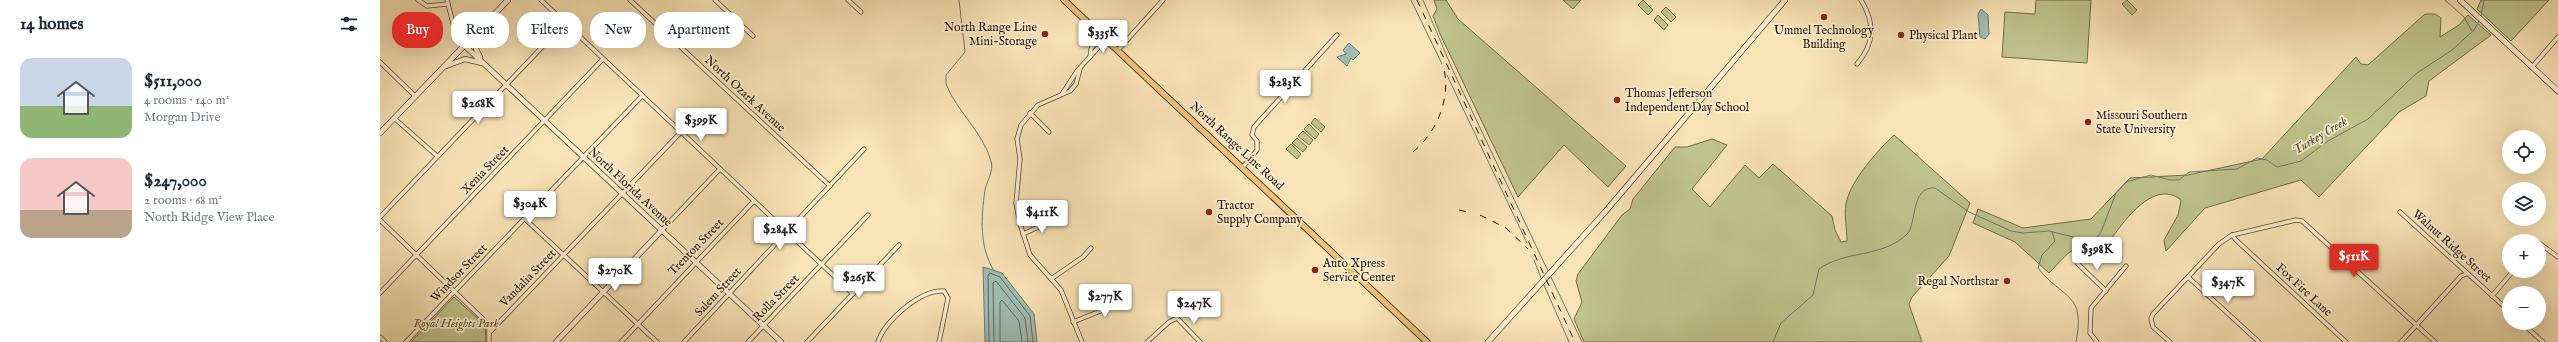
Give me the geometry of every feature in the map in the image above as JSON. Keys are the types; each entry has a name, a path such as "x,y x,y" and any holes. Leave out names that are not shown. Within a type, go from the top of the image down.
{"main road":[{"path":"497,12 508,0"},
{"name":"North Range Line Road","path":"1064,0 1427,342"},
{"path":"1488,342 1605,212 1785,0"},
{"path":"2460,0 2558,91"},
{"path":"380,133 463,48"}],"street":[{"path":"418,0 427,6 448,2 451,14"},
{"path":"541,0 554,12"},
{"name":"North Ozark Avenue","path":"630,0 830,186"},
{"path":"715,0 753,36"},
{"path":"848,0 861,12"},
{"path":"1118,50 1163,0"},
{"path":"1857,64 1870,45 1870,16 1861,0"},
{"path":"1090,57 1091,49 1101,34"},
{"path":"1243,167 1257,150 1257,141 1252,134 1254,127 1337,35"},
{"path":"2532,66 2558,37"},
{"path":"582,39 852,294"},
{"path":"1082,342 1061,290 1030,255 1016,203 1020,159 1017,139 1021,125 1038,105 1073,88 1080,69 1106,39"},
{"name":"North Florida Avenue","path":"467,48 781,342"},
{"path":"476,48 484,64"},
{"path":"489,342 489,333 483,319 416,256 380,219 437,156 541,48"},
{"path":"446,66 465,59 484,64"},
{"name":"Xenia Street","path":"380,293 603,59"},
{"path":"380,62 416,96"},
{"name":"Windsor Street","path":"406,342 642,96"},
{"path":"1030,113 1049,132"},
{"path":"394,118 437,156"},
{"name":"Vandalia Street","path":"489,333 680,132"},
{"name":"Salem Street","path":"684,342 864,149"},
{"path":"556,342 719,170"},
{"name":"Trenton Street","path":"621,342 754,202"},
{"name":"Walnut Ridge Street","path":"2400,212 2466,274 2502,305"},
{"name":"Rolla Street","path":"748,342 868,215"},
{"path":"1024,234 1043,225 1051,218"},
{"path":"525,219 657,342"},
{"path":"2170,342 2154,327 2151,319 2219,244 2232,234 2302,220 2434,342"},
{"name":"Fox Fire Lane","path":"2232,234 2236,240 2346,342"},
{"path":"807,342 899,245"},
{"path":"1051,279 1083,257 1091,248"},
{"path":"2546,248 2558,257"},
{"path":"2077,263 2106,291"},
{"path":"2097,342 2090,333 2091,308 2126,266"},
{"path":"2401,342 2461,276 2466,274"},
{"path":"2188,277 2258,342"},
{"path":"2492,296 2507,278"},
{"path":"878,342 883,329 900,312 925,296 944,291 947,293 948,303 939,342"},
{"path":"1073,322 1109,306 1124,292"},
{"path":"1147,342 1169,322 1177,318 1200,342"},
{"path":"2530,330 2543,342"},
{"path":"380,337 385,342"}],"green space":[{"path":"1434,0 1446,0 1458,19 1626,166 1608,187 1564,145 1518,197 1440,34 1433,16 1437,9"},
{"path":"1563,0 1581,0 1573,9"},
{"path":"1643,0 1653,10 1648,15 1638,5"},
{"path":"2036,0 2091,0 2087,63 2002,57 2005,12 2035,14"},
{"path":"2127,0 2137,10 2132,15 2122,4"},
{"path":"2481,0 2549,0 2511,41 2477,9"},
{"path":"1666,7 1676,17 1671,22 1661,12"},
{"path":"2425,14 2435,14 2441,18 2440,37 2459,25 2468,15 2491,35 2429,81 2426,96 2399,112 2319,197 2301,180 2205,208 2166,251 2164,240 2178,215 2181,200 2170,194 2158,195 2147,200 2136,208 2117,230 2103,250 2085,247 2073,250 2067,254 2049,273 2015,242 1973,223 1978,209 2023,228 2091,219 2130,178 2188,175 2262,159 2356,57 2361,64 2368,65"},
{"path":"1658,15 1668,25 1664,30 1654,20"},
{"path":"1315,118 1325,127 1321,132 1311,123"},
{"path":"1309,124 1319,134 1315,139 1304,129"},
{"path":"1303,131 1313,140 1309,145 1298,136"},
{"path":"1894,135 1970,203 1949,256 1912,297 1909,304 1922,342 1584,342 1574,319 1582,302 1576,281 1578,274 1622,215 1630,209 1633,199 1675,147 1687,147 1712,139 1727,145 1692,189 1710,207 1745,165 1759,178 1773,164 1832,216 1835,230 1841,242 1847,241 1845,209 1853,186 1873,157"},
{"path":"1297,138 1307,147 1303,152 1292,143"},
{"path":"1291,144 1301,154 1297,159 1286,149"},
{"name":"Royal Heights Park","path":"454,297 485,325 486,342 411,342"}],"water":[{"path":"1981,9 1988,15 1989,34 1985,39 1980,37 1978,14"},
{"path":"1349,43 1360,53 1353,60 1351,58 1347,66 1337,57 1346,54 1343,50"},
{"path":"983,267 1002,273 1034,314 1037,342 985,342"}],"waterway":[{"path":"959,0 965,52 946,75 946,84 957,104 982,141 991,161 991,172 985,190 982,232 986,252 994,271"},
{"path":"1411,0 1442,64"},
{"path":"1423,0 1454,73 1548,271"},
{"path":"2445,0 2464,17 2472,31"},
{"name":"Turkey Creek","path":"2481,16 2484,0"},
{"name":"Turkey Creek","path":"1773,342 1781,323 1813,295 1819,269 1840,259 1875,251 1897,242 1907,234 1910,229 1918,199 1921,193 1927,189 1935,188 1969,212 2011,231 2023,233 2049,231 2094,242 2101,232 2116,193 2126,182 2151,175 2170,180 2179,180 2189,172 2237,169 2257,158 2267,160 2277,167 2301,161 2328,141 2368,119 2417,73 2452,50 2474,30 2479,21"},
{"path":"1447,75 1527,243"},
{"path":"2052,232 2055,241 2042,255 2038,268 2070,298 2075,305 2078,314 2076,342"},
{"path":"1534,260 1541,278"},
{"path":"1551,277 1582,342"},
{"path":"1544,285 1569,342"}],"railway":[{"path":"1417,0 1575,342"},
{"path":"1413,152 1430,134 1441,112 1446,89 1443,65"},
{"path":"1459,210 1472,213"},
{"path":"1480,215 1506,228 1528,249"}],"place":[{"name":"Ummel Technology Building","path":"1824,17"},
{"name":"North Range Line Mini-Storage","path":"1045,34"},
{"name":"Physical Plant","path":"1901,35"},
{"name":"Thomas Jefferson Independent Day School","path":"1617,100"},
{"name":"Missouri Southern State University","path":"2088,122"},
{"name":"Tractor Supply Company","path":"1209,212"},
{"name":"Auto Xpress Service Center","path":"1315,270"},
{"name":"Regal Northstar","path":"2007,281"}]}
